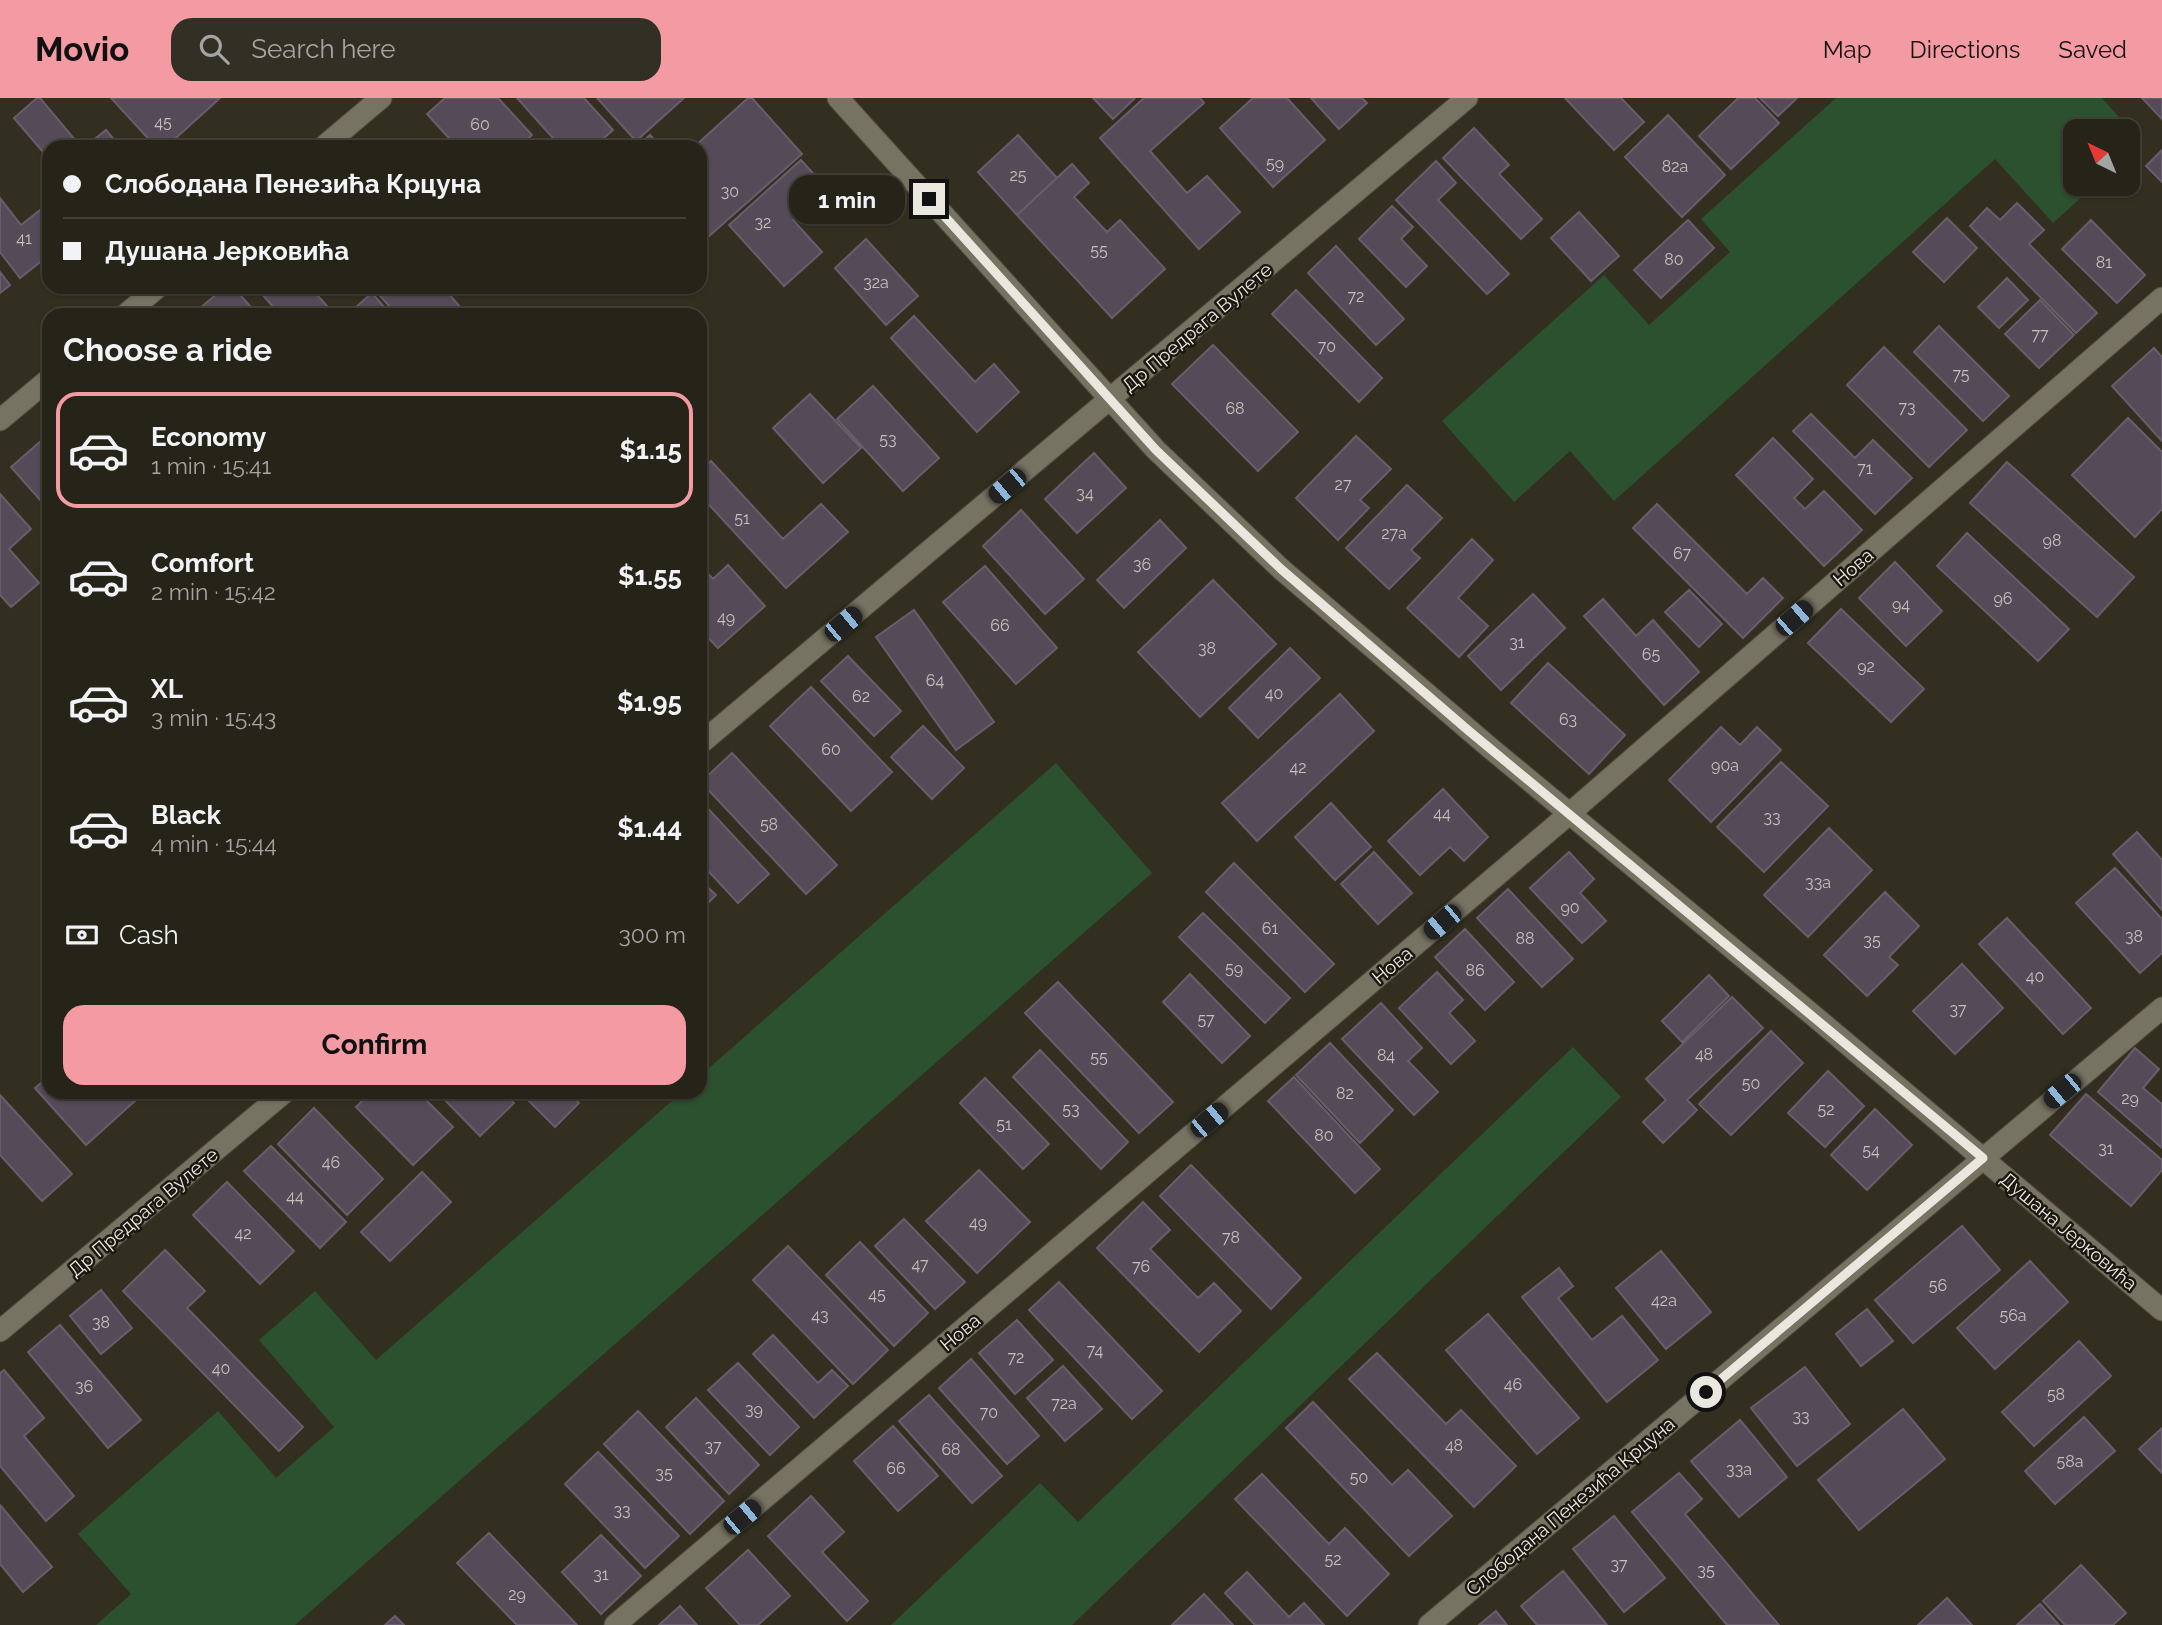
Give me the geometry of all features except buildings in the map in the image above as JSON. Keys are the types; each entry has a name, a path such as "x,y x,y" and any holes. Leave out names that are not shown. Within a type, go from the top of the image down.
{"street":[{"path":"331,140 381,98"},
{"name":"Душана Јерковића","path":"838,98 1166,460 1281,569 1569,814 2162,1310"},
{"name":"Др Предрага Вулете","path":"707,738 1467,98"},
{"path":"133,308 150,294"},
{"name":"Нова","path":"615,1625 1569,814 2162,298"},
{"path":"0,420 42,385"},
{"name":"Слободана Пенезића Крцуна","path":"1429,1625 2162,1008"},
{"name":"Др Предрага Вулете","path":"0,1331 277,1099"}],"green space":[{"path":"1836,98 2102,98 2121,119 2063,119 2063,196 2083,196 2053,223 1995,159 1614,501 1570,451 1514,502 1442,421 1604,275 1649,325 1730,252 1701,219"},
{"path":"1056,763 1152,873 295,1625 96,1625 131,1594 78,1534 218,1411 276,1478 334,1427 259,1340 315,1291 376,1360 674,1099 707,1099 707,1070"},
{"path":"1573,1047 1621,1097 1072,1625 891,1625 1040,1483 1078,1522"}],"route":[{"path":"929,199 1156,450 1281,569 1469,731 1983,1158 1706,1392"}]}
